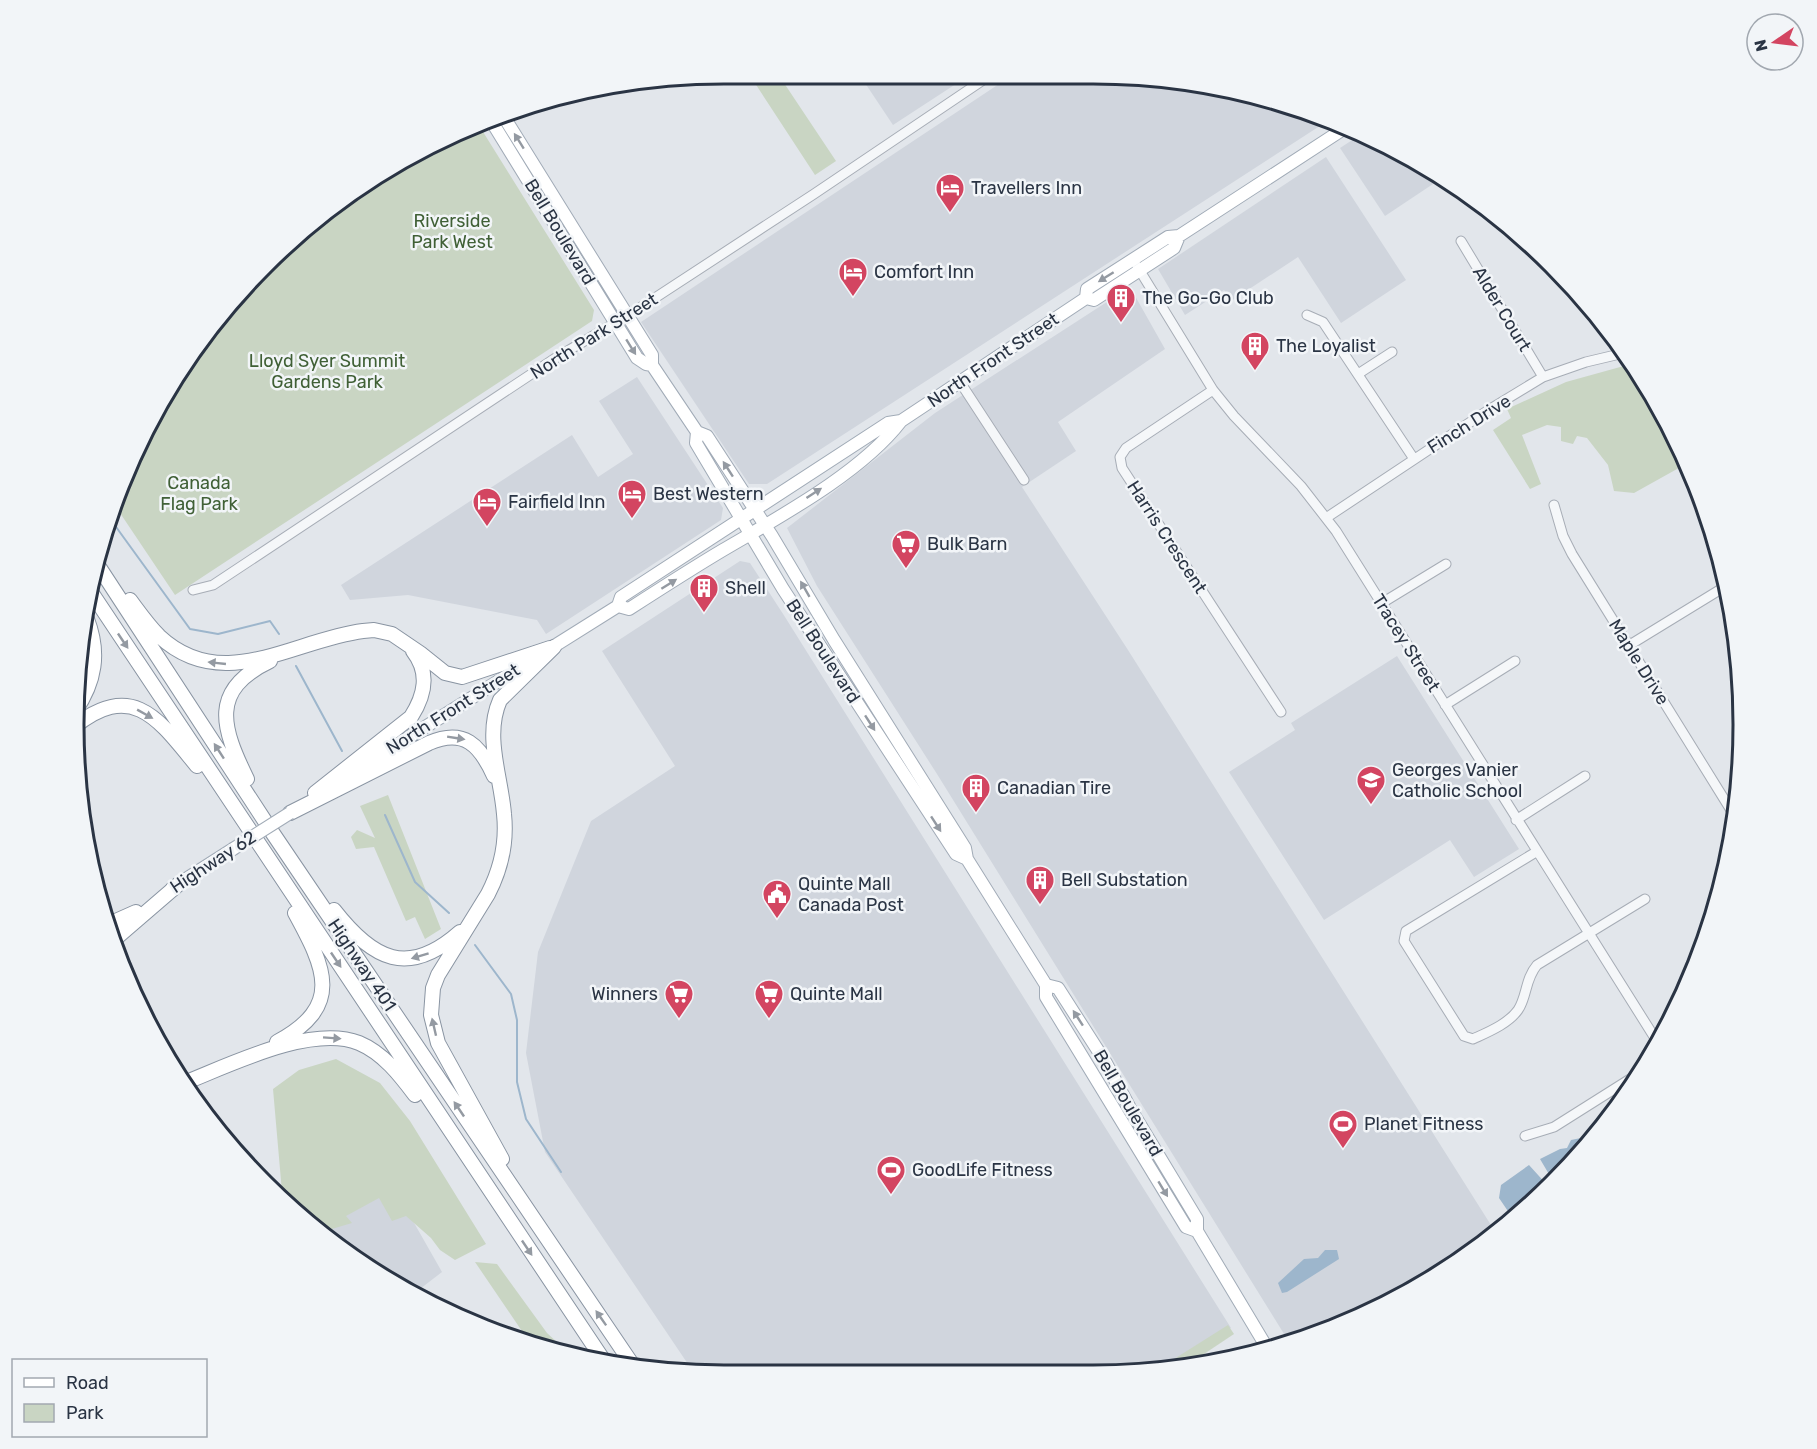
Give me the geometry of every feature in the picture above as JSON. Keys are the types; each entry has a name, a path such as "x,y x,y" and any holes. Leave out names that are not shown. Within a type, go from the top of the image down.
{"highway":[{"path":"104,566 158,634 170,645 193,658 227,664 295,650"},
{"name":"Highway 401","path":"103,573 274,835 628,1358"},
{"name":"Highway 401","path":"96,600 598,1353"},
{"path":"85,695 89,688 95,663 91,631"},
{"path":"274,835 230,742 226,728 226,708 229,696 241,679 259,666 295,650 336,636 363,631 382,632 401,639 445,673 462,677 554,647"},
{"path":"290,813 411,717 424,690 423,672 417,657 401,639"},
{"path":"550,1245 446,1059 433,1029 431,1015 433,988 443,967 488,894 499,867 505,825 492,735 495,711 500,700 554,647"},
{"path":"84,719 93,712 108,706 122,705 144,711 170,733 236,810"},
{"path":"290,813 429,742 448,736 465,739 482,753 494,775 502,798"},
{"path":"192,1080 277,1042 302,1026 317,1009 322,985 320,965 312,945 245,824"},
{"path":"283,848 343,921 382,955 402,960 427,954 447,943 469,925"},
{"path":"120,935 180,883"},
{"path":"116,922 136,912"},
{"path":"235,1062 313,1038 342,1039 365,1046 397,1072 495,1200"}],"main road":[{"name":"Bell Boulevard","path":"507,122 652,355 652,365 697,432 707,436 765,525 834,640 965,848 966,859 1046,985 1058,988 1095,1046 1197,1219 1197,1231 1264,1341"},
{"name":"Bell Boulevard","path":"495,127 637,358 652,365"},
{"name":"North Front Street","path":"618,606 629,609 765,525 853,467 894,431 901,421 1086,298 1087,289 1137,265 1168,237 1179,237 1338,133"},
{"name":"North Front Street","path":"290,813 618,606 621,597 888,423 901,421"},
{"name":"Bell Boulevard","path":"697,432 696,442 783,590 956,854 966,859"},
{"name":"Highway 62","path":"117,928 136,912 290,813"}],"street":[{"name":"North Park Street","path":"193,590 213,585 537,370 627,316 977,84"},
{"name":"Alder Court","path":"1461,241 1544,377"},
{"name":"Tracey Street","path":"1137,265 1213,390 1234,416 1301,486 1326,518 1382,603 1587,934 1653,1035"},
{"path":"1307,315 1323,322 1414,459"},
{"path":"1358,374 1392,352"},
{"name":"Finch Drive","path":"1326,518 1544,377 1586,362 1615,355"},
{"path":"960,382 1024,480"},
{"name":"Harris Crescent","path":"1213,390 1126,448 1120,457 1122,468 1281,712"},
{"name":"Maple Drive","path":"1554,505 1563,536 1572,554 1728,806"},
{"path":"1382,603 1446,564"},
{"path":"1628,646 1719,590"},
{"path":"1445,705 1515,661"},
{"path":"1516,820 1586,776"},
{"path":"1536,852 1406,931 1404,941 1464,1036 1473,1039 1497,1027 1519,1009 1530,972 1537,965 1645,899"},
{"path":"1525,1136 1554,1127 1622,1084"}],"shaded area":[{"path":"866,84 956,84 893,125"},
{"path":"999,84 1134,85 1176,89 1258,106 1320,126 767,484 749,484 641,322"},
{"path":"1353,140 1376,150 1434,183 1385,216 1340,148"},
{"path":"1326,157 1406,280 1341,323 1298,257 1231,301 1224,290 1185,315 1158,269"},
{"path":"1130,287 1165,349 1058,422 1076,451 1022,487 1128,650 1491,1225 1448,1257 1376,1299 1338,1316 1285,1335 937,774 817,586 787,528 935,413"},
{"path":"637,377 723,508 721,520 546,634 537,620 408,595 350,600 341,585 572,435 598,477 633,454 599,401"},
{"name":"Quinte Mall","path":"740,561 750,563 1231,1328 1182,1359 1134,1364 688,1364 545,1152 526,1053 538,952 591,821 675,766 602,651"},
{"name":"Georges Vanier Catholic School","path":"1397,656 1519,849 1474,877 1450,840 1324,920 1229,772 1295,730 1291,723"},
{"path":"388,1177 442,1272 421,1288 369,1257 319,1220"}],"green space":[{"path":"756,84 785,84 836,161 815,175"},
{"path":"483,132 594,310 592,321 175,595 120,513 150,441 192,369 243,302 302,243 335,216 404,170"},
{"path":"1623,366 1647,404 1679,468 1634,493 1614,491 1608,465 1587,438 1577,436 1573,444 1561,441 1561,427 1547,425 1522,435 1541,484 1530,489 1493,430 1511,418 1507,409 1566,382"},
{"path":"388,795 441,929 425,939 415,917 406,921 374,847 356,849 351,837 357,830 375,838 360,806"},
{"path":"336,1059 380,1083 410,1121 486,1244 455,1260 440,1250 431,1238 406,1216 392,1221 379,1198 346,1216 352,1223 331,1229 302,1206 281,1186 273,1089 299,1070"},
{"path":"475,1262 497,1264 547,1333 557,1343 523,1332"},
{"path":"1228,1325 1234,1334 1202,1356 1172,1360"}],"water":[{"path":"1581,1138 1548,1173 1540,1159 1567,1148 1571,1140"},
{"path":"1529,1165 1542,1180 1508,1212 1499,1198 1501,1185"},
{"path":"1325,1250 1337,1250 1339,1259 1282,1293 1278,1283 1304,1259 1318,1258"}],"waterway":[{"path":"116,527 190,629 218,634 270,621 279,634"},
{"path":"296,666 342,751"},
{"path":"385,815 415,882 449,913"},
{"path":"475,945 511,994 517,1020 517,1082 526,1119 561,1172"}],"place":[{"name":"Travellers Inn","path":"950,214"},
{"name":"Comfort Inn","path":"853,298"},
{"name":"The Go-Go Club","path":"1121,324"},
{"name":"The Loyalist","path":"1255,372"},
{"name":"Best Western","path":"632,520"},
{"name":"Fairfield Inn","path":"487,528"},
{"name":"Bulk Barn","path":"906,570"},
{"name":"Shell","path":"704,614"},
{"name":"Georges Vanier Catholic School","path":"1371,806"},
{"name":"Canadian Tire","path":"976,814"},
{"name":"Bell Substation","path":"1040,906"},
{"name":"Quinte Mall Canada Post","path":"777,920"},
{"name":"Winners","path":"679,1020"},
{"name":"Quinte Mall","path":"769,1020"},
{"name":"Planet Fitness","path":"1343,1150"},
{"name":"GoodLife Fitness","path":"891,1196"}],"park label":[{"name":"Riverside Park West","path":"452,231"},
{"name":"Lloyd Syer Summit Gardens Park","path":"327,371"},
{"name":"Canada Flag Park","path":"199,493"}]}
